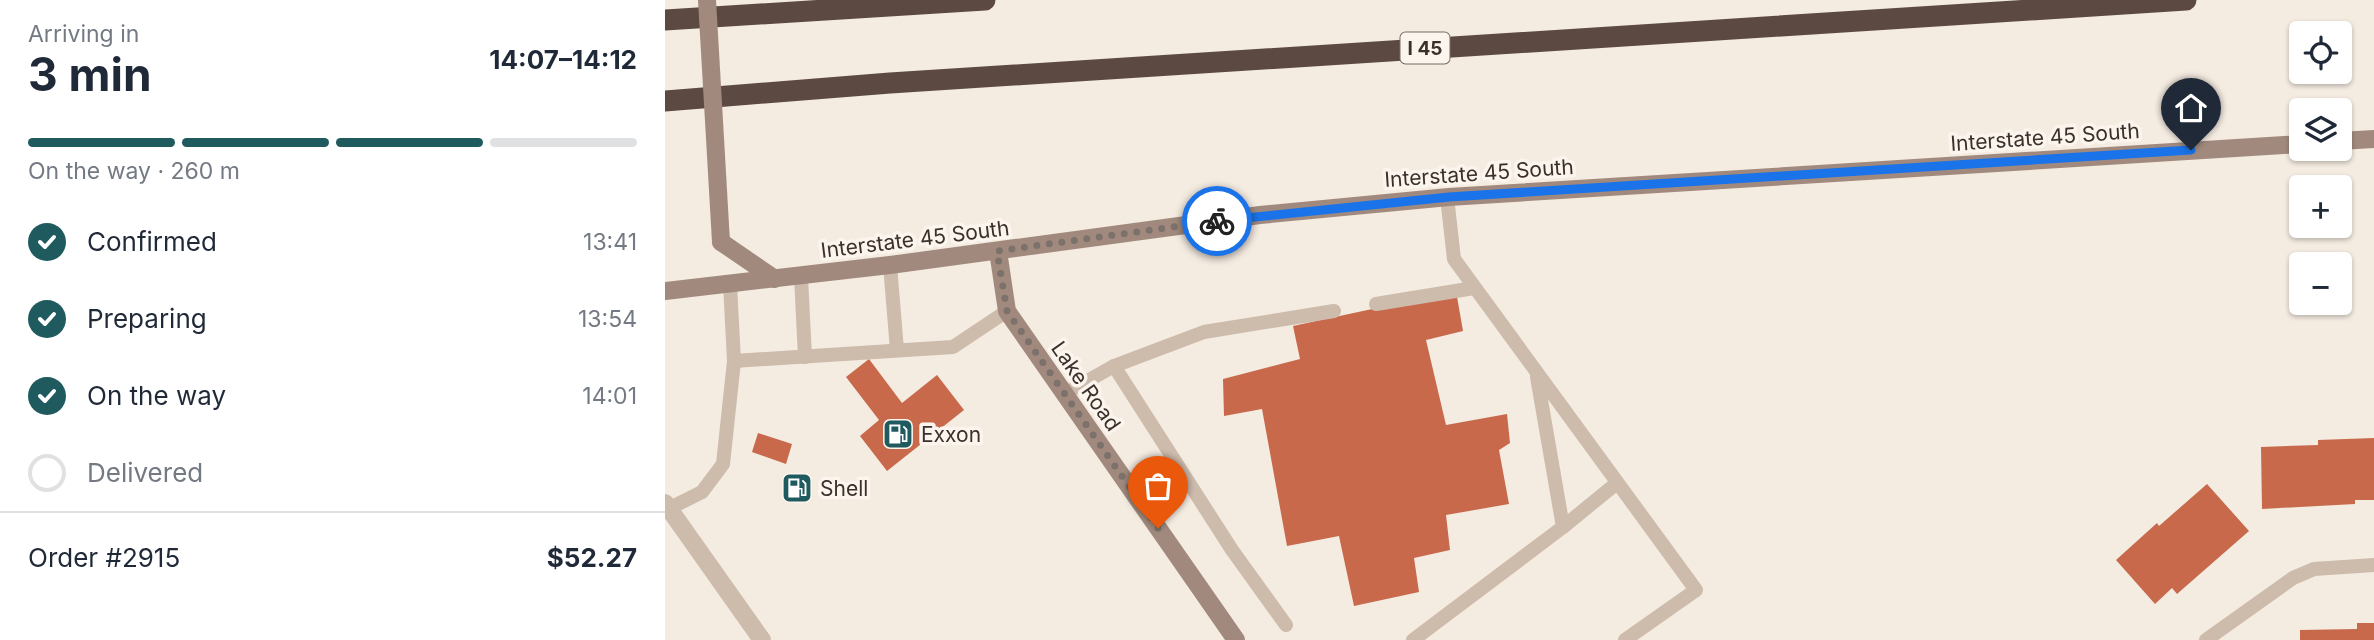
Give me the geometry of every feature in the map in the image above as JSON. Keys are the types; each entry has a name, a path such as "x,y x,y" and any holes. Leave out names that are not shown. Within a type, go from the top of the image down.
{"highway":[{"path":"665,20 985,0"},
{"name":"I 45","path":"665,101 890,83 2186,0"}],"main road":[{"path":"707,0 721,242 775,279"},
{"path":"2352,140 2374,139"},
{"name":"Interstate 45 South","path":"665,291 801,277 1260,215 1447,197 2289,145"},
{"name":"Lake Road","path":"997,251 1007,311 1236,640"}],"street":[{"path":"668,505 762,640"}],"lane":[{"path":"1447,197 1454,260 1696,590 1625,640"},
{"path":"890,265 897,351"},
{"path":"801,277 806,357"},
{"path":"668,505 702,492 723,464 734,361 730,284"},
{"path":"1376,304 1474,288"},
{"path":"734,361 953,347 1007,311"},
{"path":"1064,394 1114,366 1204,332 1334,311"},
{"path":"1114,366 1232,550 1286,625"},
{"path":"1536,372 1563,527"},
{"path":"1413,640 1617,483"},
{"path":"2206,640 2293,578 2314,569 2374,565"}],"building":[{"path":"1456,291 1463,331 1426,340 1446,425 1507,414 1510,443 1499,450 1509,504 1446,515 1450,550 1414,558 1419,592 1354,606 1339,536 1287,546 1262,409 1224,416 1223,379 1300,359 1293,326"},
{"path":"869,359 902,403 937,375 964,410 887,471 860,436 879,420 846,377"},
{"path":"758,433 792,444 786,464 752,452"},
{"path":"2374,438 2374,500 2355,500 2355,504 2262,509 2261,447 2318,445 2318,440"},
{"path":"2207,484 2249,531 2177,594 2172,588 2155,604 2116,560 2157,523 2159,526"},
{"path":"2357,623 2374,623 2374,640 2300,640 2300,630 2357,629"}],"way so far":[{"path":"1158,528 1007,311 997,251 1217,221"}],"place":[{"name":"Exxon","path":"898,434"},
{"name":"Shell","path":"797,488"}],"route":[{"path":"1217,221 1449,197 2191,150"}]}
